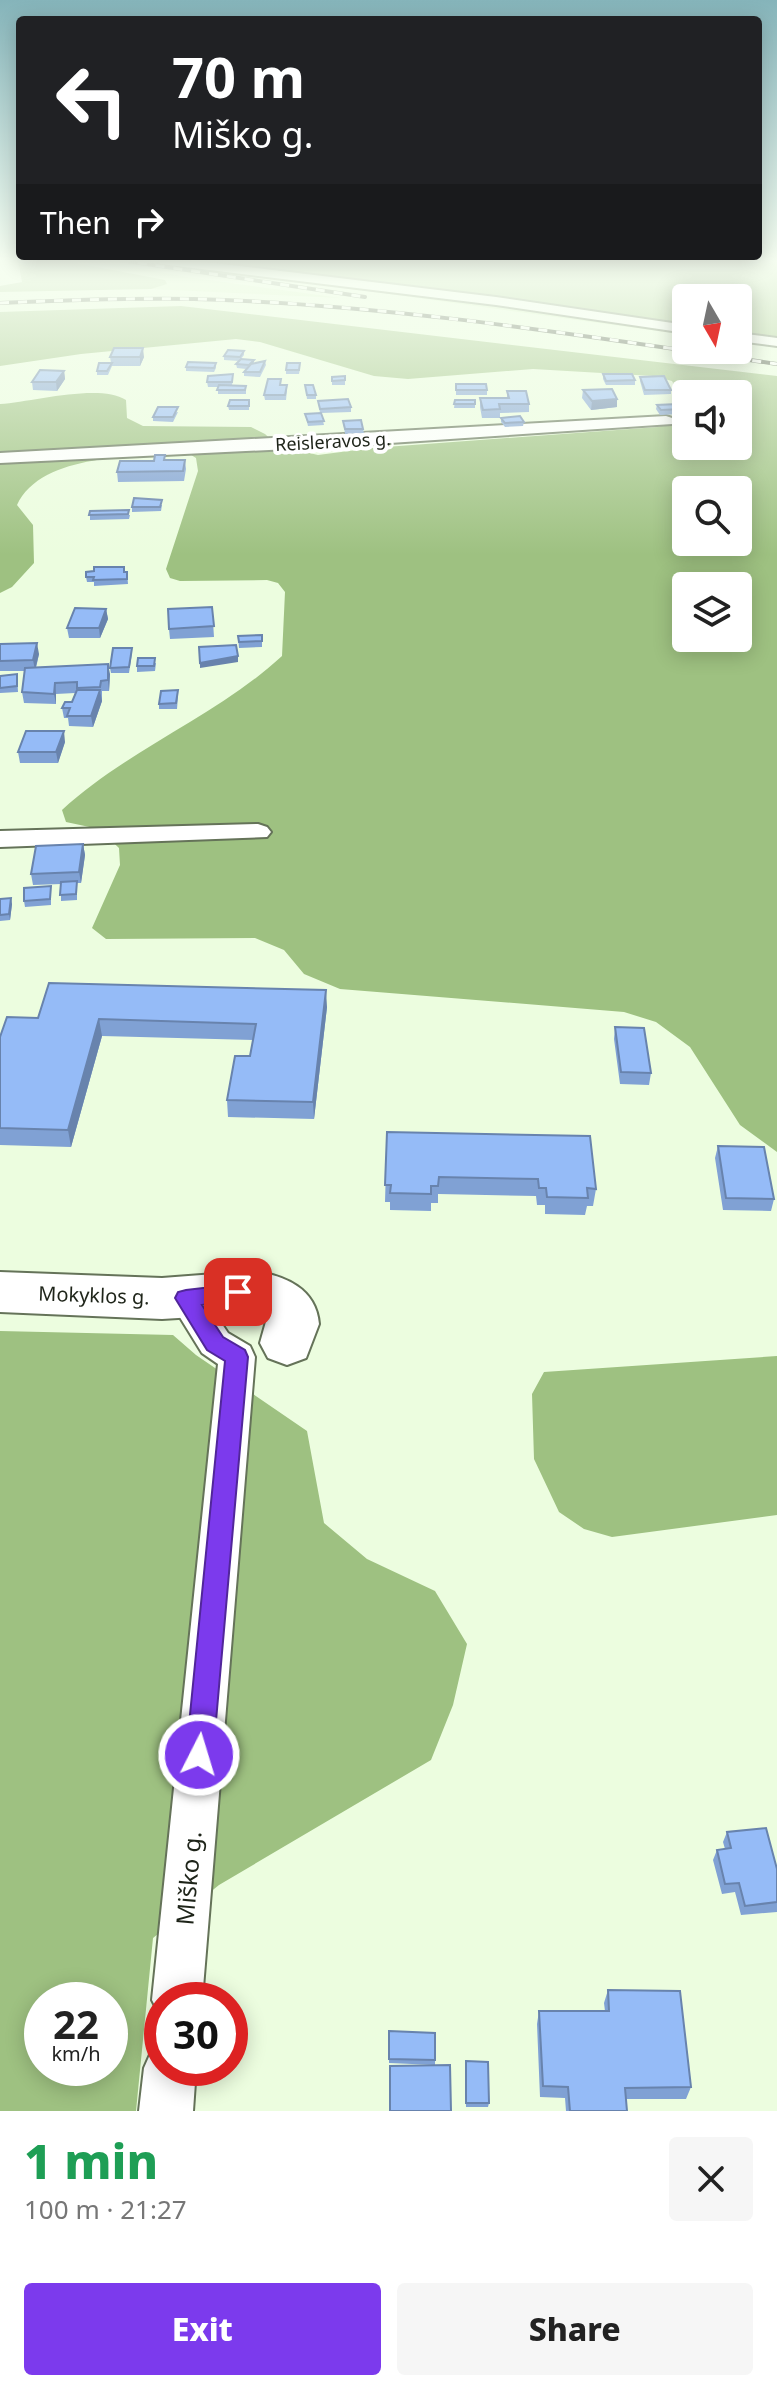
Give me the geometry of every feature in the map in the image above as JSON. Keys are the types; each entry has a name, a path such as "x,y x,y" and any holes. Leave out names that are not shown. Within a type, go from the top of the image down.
{"main road":[{"name":"Mokyklos g.","path":"0,1292 186,1298 260,1292 278,1298 290,1308 294,1324 287,1343"}],"street":[{"name":"Reisleravos g.","path":"0,458 666,421"},
{"path":"0,839 258,832"},
{"path":"186,1298 215,1343 237,1357 255,1357 287,1343"},
{"name":"Miško g.","path":"179,1982 237,1357"},
{"path":"166,2111 168,2086"}],"green space":[{"path":"0,359 51,359 0,366"},
{"path":"315,359 628,359 777,376 777,1152 740,1125 690,1047 656,1022 624,1012 340,989 304,974 284,950 255,938 106,939 92,928 120,865 119,848 99,829 66,822 62,810 115,769 229,697 282,656 285,592 278,583 267,580 180,581 170,578 166,569 198,471 196,458 188,453 119,457 69,466 47,475 29,488 17,505 33,525 34,563 12,587 0,593 0,404 83,393 114,395 126,400 127,418 143,426 251,427 278,446 318,455 372,448 658,427 672,422 672,460 752,460 752,380 672,381 653,376 533,369 408,379 374,376"},
{"path":"0,1331 173,1335 196,1355 307,1431 324,1523 367,1559 435,1591 467,1644 453,1705 431,1760 219,1885 153,1938 149,1982 144,1982 144,2030 136,2111 0,2111"},
{"path":"777,1356 777,1515 612,1537 584,1529 559,1512 534,1459 532,1394 544,1372"}],"building":[{"path":"241,359 254,360 249,365 236,364"},
{"path":"265,361 260,372 244,372 251,364"},
{"path":"188,362 216,363 214,368 186,367"},
{"path":"99,363 112,363 107,371 97,371"},
{"path":"287,363 300,363 299,370 286,370"},
{"path":"40,370 64,371 56,382 32,382"},
{"path":"233,374 232,382 207,382 208,376"},
{"path":"603,374 632,374 635,380 606,381"},
{"path":"345,376 345,380 332,381 332,377"},
{"path":"664,376 671,390 645,390 640,377"},
{"path":"268,379 281,379 280,385 287,385 285,395 264,395"},
{"path":"456,384 486,384 487,390 456,390"},
{"path":"219,385 246,386 245,390 217,390"},
{"path":"305,385 313,385 316,395 307,395"},
{"path":"612,389 617,399 592,401 583,390"},
{"path":"507,391 526,391 529,404 499,404 500,409 483,410 480,398 509,398"},
{"path":"348,399 351,407 320,409 318,401"},
{"path":"230,400 249,400 249,406 228,406"},
{"path":"455,400 475,400 475,404 454,404"},
{"path":"672,404 672,409 661,410 657,405"},
{"path":"158,407 178,407 173,417 153,417"},
{"path":"321,413 324,421 308,422 305,414"},
{"path":"520,416 524,422 505,423 501,418"},
{"path":"361,420 363,429 345,429 343,421"},
{"path":"155,455 165,455 164,460 185,460 183,471 117,472 120,461 154,461"},
{"path":"134,498 162,500 160,507 132,507"},
{"path":"129,510 128,514 89,515 90,511"},
{"path":"94,567 124,567 127,579 93,580 94,577 86,577 86,572 94,571"},
{"path":"212,607 214,626 169,629 168,609"},
{"path":"75,608 106,609 99,628 67,628"},
{"path":"262,635 262,641 239,642 238,636"},
{"path":"37,643 33,660 0,661 0,644"},
{"path":"236,645 238,656 200,663 199,647"},
{"path":"113,648 132,648 129,667 110,668"},
{"path":"138,658 155,658 154,666 137,666"},
{"path":"108,664 108,680 101,681 100,687 77,688 77,682 55,683 54,694 22,692 25,668"},
{"path":"17,674 17,686 0,688 0,676"},
{"path":"77,690 100,690 91,716 67,716 70,708 62,708 65,702 72,702"},
{"path":"178,690 176,703 159,704 161,691"},
{"path":"26,731 64,731 56,752 18,752"},
{"path":"83,844 79,872 31,874 36,846"},
{"path":"77,881 76,894 60,895 61,882"},
{"path":"51,886 50,899 24,901 24,888"},
{"path":"11,898 9,914 0,915 0,899"},
{"path":"49,983 326,990 313,1102 227,1100 235,1056 250,1056 256,1024 99,1019 68,1130 0,1128 0,1037 7,1017 38,1018"},
{"path":"615,1027 644,1028 651,1073 621,1072"},
{"path":"387,1132 590,1136 596,1189 587,1188 588,1198 547,1197 546,1188 539,1188 538,1179 439,1177 438,1186 431,1186 431,1194 390,1193 391,1185 385,1185"},
{"path":"718,1146 764,1147 774,1199 726,1198"},
{"path":"766,1828 777,1869 777,1902 745,1906 739,1883 725,1884 717,1850 731,1848 727,1832"},
{"path":"608,1990 680,1991 691,2087 625,2088 627,2111 570,2111 568,2087 543,2086 539,2011 609,2011"},
{"path":"389,2031 435,2033 435,2060 389,2059"},
{"path":"466,2061 488,2062 489,2103 466,2103"},
{"path":"450,2065 451,2111 390,2111 390,2066"}],"railway":[{"path":"739,359 777,364"}],"route":[{"path":"199,1755 237,1357 215,1343 186,1298 238,1292"}]}
